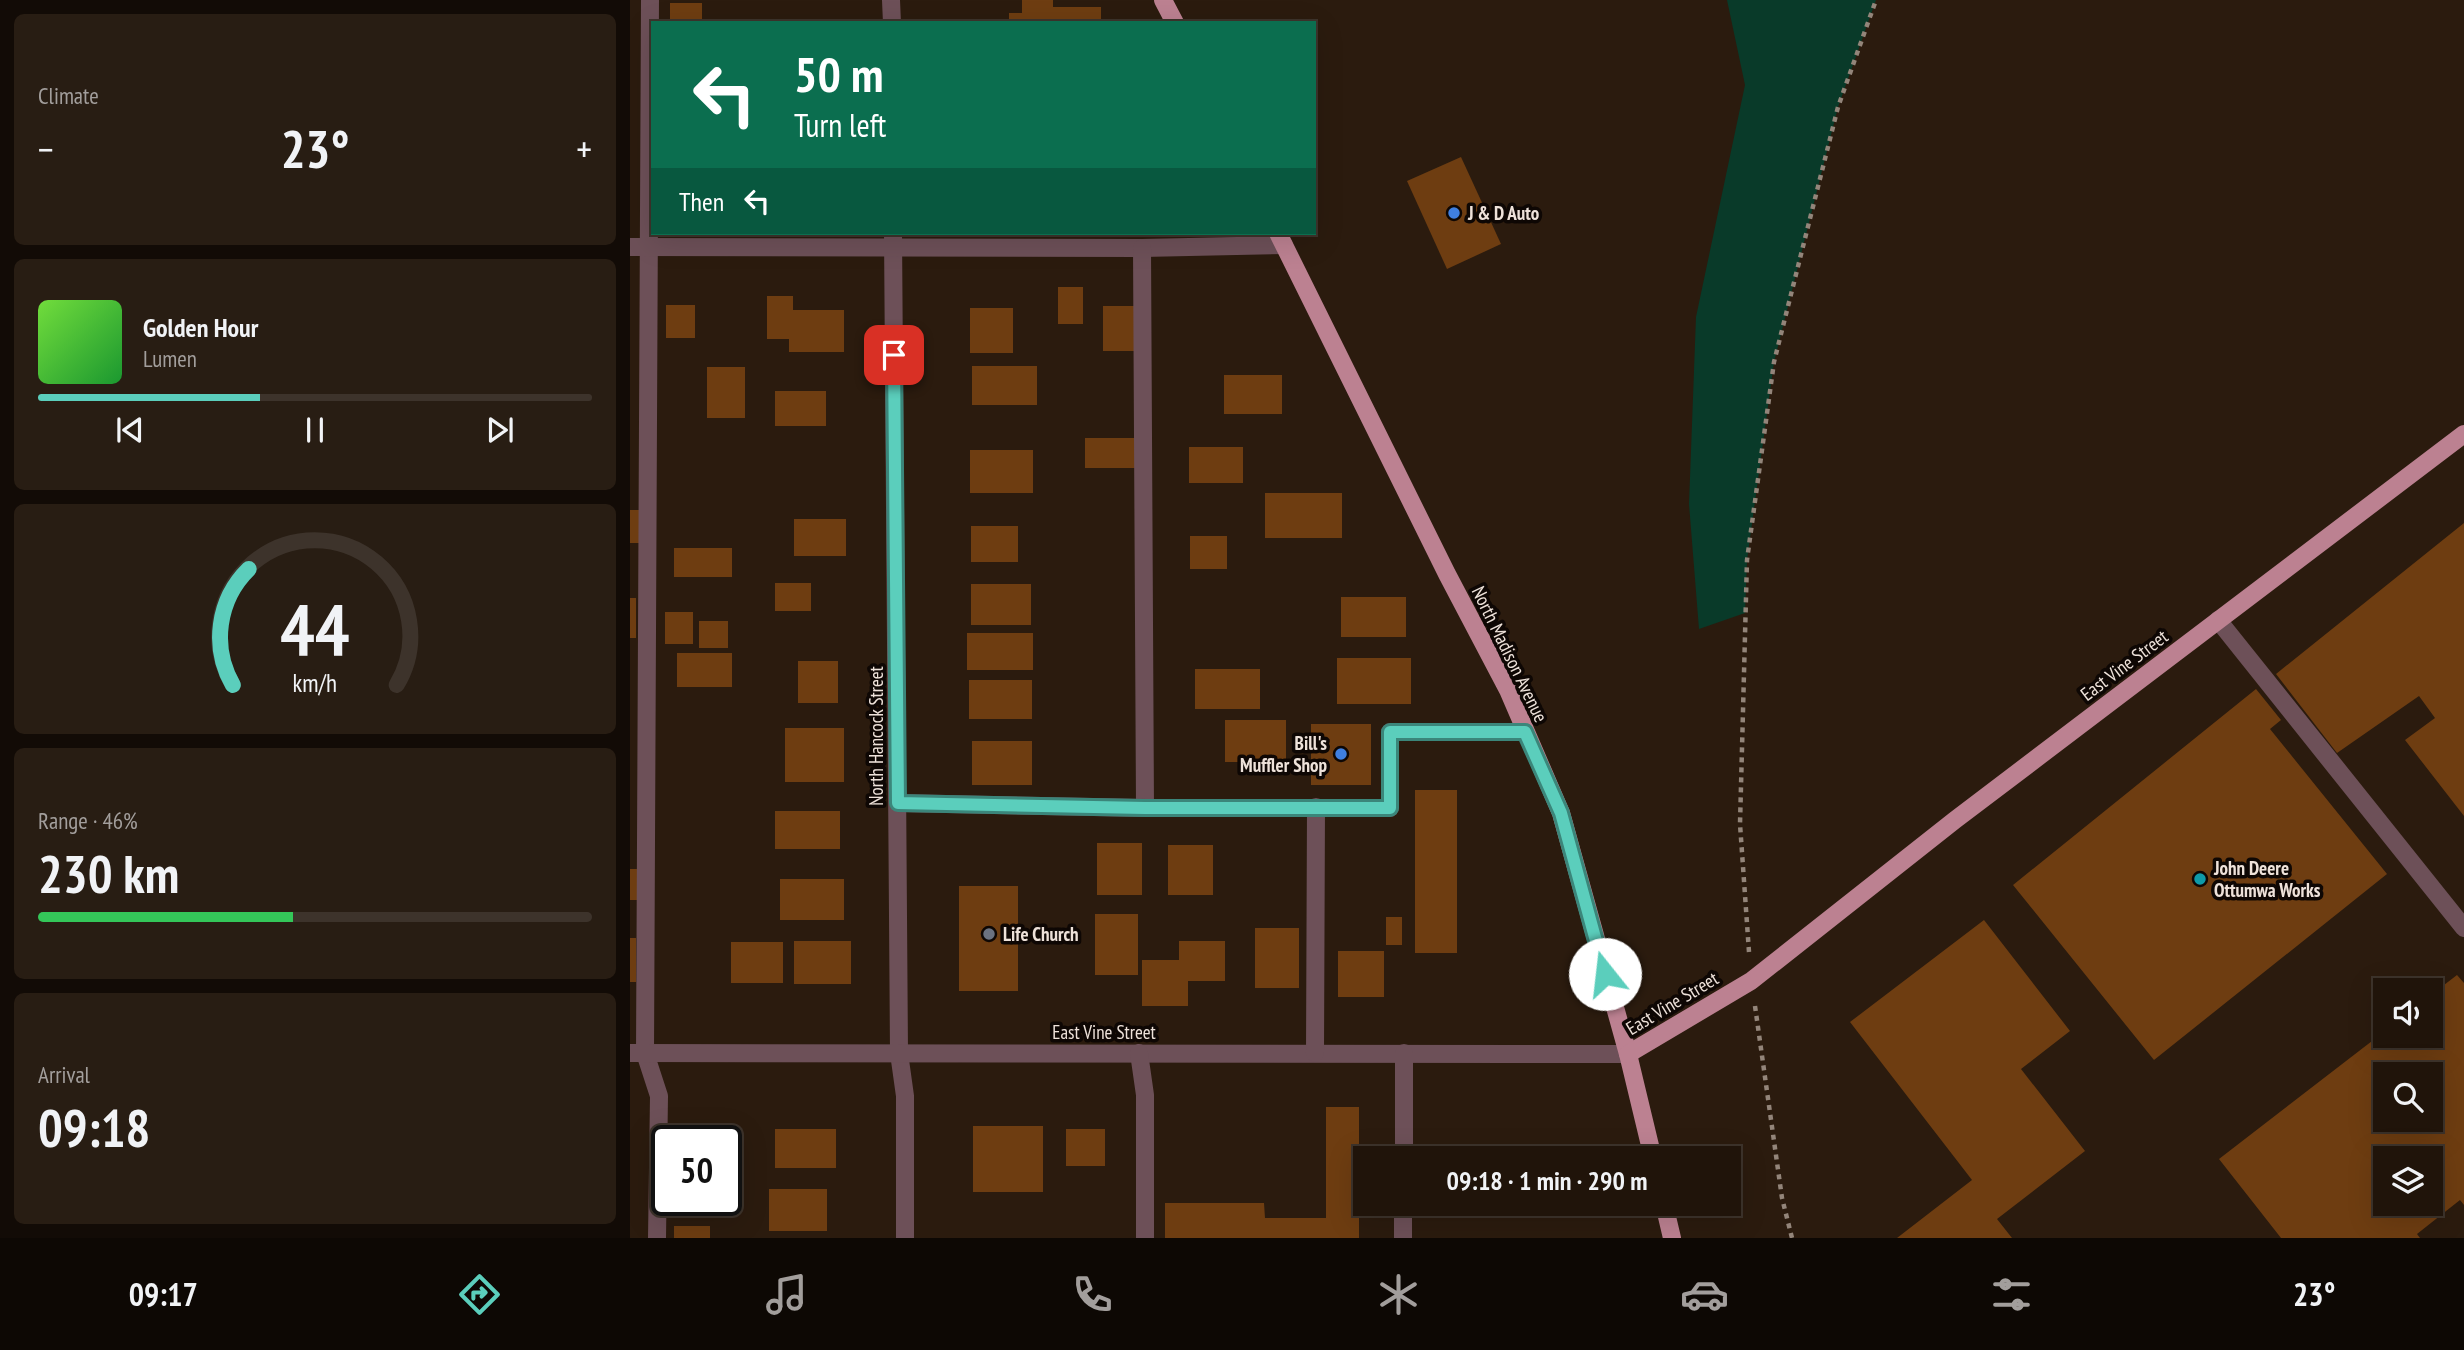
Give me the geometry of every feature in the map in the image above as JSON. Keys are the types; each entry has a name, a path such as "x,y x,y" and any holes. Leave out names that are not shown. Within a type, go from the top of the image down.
{"main road":[{"path":"1163,0 1174,21"},
{"name":"North Madison Avenue","path":"1282,239 1447,574 1508,690 1561,813 1628,1054 1650,1146"},
{"name":"East Vine Street","path":"1628,1054 1751,981 1955,820 2464,434"},
{"path":"1667,1216 1672,1238"}],"street":[{"path":"650,0 638,1053 659,1096 657,1238"},
{"path":"891,0 892,21"},
{"path":"630,247 893,240 1142,248 1282,239"},
{"name":"North Hancock Street","path":"893,240 899,1053 905,1096 905,1238"},
{"path":"1142,248 1145,808"},
{"path":"2218,620 2464,928"},
{"path":"898,803 1145,808 1390,808 1390,732 1525,732"},
{"path":"1315,1053 1316,807"},
{"name":"East Vine Street","path":"638,1053 1628,1054"},
{"path":"1139,1053 1145,1095 1145,1238"},
{"path":"1404,1146 1405,1053"},
{"path":"1403,1238 1404,1216"}],"path":[{"path":"1792,1238 1782,1198 1751,981 1740,824 1747,560 1774,362 1838,107 1876,0"}],"green space":[{"path":"1727,0 1876,0 1838,107 1774,362 1747,560 1745,613 1699,629 1689,504 1696,317 1745,85"}],"building":[{"path":"1022,0 1053,0 1053,7 1101,7 1101,21 1009,21 1009,13 1022,13"},
{"path":"670,3 702,3 702,21 670,21"},
{"name":"J & D Auto","path":"1461,157 1501,244 1447,269 1407,181"},
{"path":"1058,287 1083,287 1083,324 1058,324"},
{"path":"767,296 793,296 793,310 844,310 844,352 789,352 789,339 767,339"},
{"path":"666,305 695,305 695,338 666,338"},
{"path":"1103,306 1135,306 1135,351 1103,351"},
{"path":"970,308 1013,308 1013,353 970,353"},
{"path":"972,366 1037,366 1037,405 972,405"},
{"path":"707,367 745,367 745,418 707,418"},
{"path":"1224,375 1282,375 1282,414 1224,414"},
{"path":"775,391 826,391 826,426 775,426"},
{"path":"1085,438 1135,438 1135,468 1085,468"},
{"path":"1189,447 1243,447 1243,483 1189,483"},
{"path":"970,450 1033,450 1033,493 970,493"},
{"path":"1265,493 1342,493 1342,538 1265,538"},
{"path":"630,510 643,510 643,543 630,543"},
{"path":"794,519 846,519 846,556 794,556"},
{"path":"2464,523 2464,816 2405,740 2435,718 2419,696 2337,753 2276,674"},
{"path":"971,526 1018,526 1018,562 971,562"},
{"path":"1190,536 1227,536 1227,569 1190,569"},
{"path":"674,548 732,548 732,577 674,577"},
{"path":"775,583 811,583 811,611 775,611"},
{"path":"971,584 1031,584 1031,625 971,625"},
{"path":"1341,597 1406,597 1406,637 1341,637"},
{"path":"630,598 636,598 636,638 630,638"},
{"path":"665,612 693,612 693,644 665,644"},
{"path":"699,621 728,621 728,648 699,648"},
{"path":"967,633 1033,633 1033,670 967,670"},
{"path":"677,653 732,653 732,687 677,687"},
{"path":"1337,658 1411,658 1411,704 1337,704"},
{"path":"798,661 838,661 838,703 798,703"},
{"path":"1195,669 1260,669 1260,709 1195,709"},
{"path":"969,680 1032,680 1032,719 969,719"},
{"name":"John Deere Ottumwa Works","path":"2256,689 2281,720 2270,729 2387,874 2154,1060 2013,885"},
{"path":"1225,720 1286,720 1286,762 1225,762"},
{"name":"Bill's Muffler Shop","path":"1311,724 1371,724 1371,785 1311,785"},
{"path":"785,728 844,728 844,782 785,782"},
{"path":"972,741 1032,741 1032,785 972,785"},
{"path":"1415,790 1457,790 1457,953 1415,953"},
{"path":"775,811 840,811 840,849 775,849"},
{"path":"1097,843 1142,843 1142,895 1097,895"},
{"path":"1168,845 1213,845 1213,895 1168,895"},
{"path":"630,869 639,869 639,900 630,900"},
{"path":"780,879 844,879 844,920 780,920"},
{"name":"Life Church","path":"959,886 1018,886 1018,991 959,991"},
{"path":"1095,914 1138,914 1138,975 1095,975"},
{"path":"1386,917 1402,917 1402,945 1386,945"},
{"path":"1984,920 2070,1031 2021,1069 2085,1151 1997,1219 2012,1238 1897,1238 1972,1180 1850,1022"},
{"path":"1255,928 1299,928 1299,988 1255,988"},
{"path":"630,938 636,938 636,982 630,982"},
{"path":"794,941 851,941 851,984 794,984"},
{"path":"1179,941 1225,941 1225,981 1188,981 1188,1006 1142,1006 1142,960 1179,960"},
{"path":"731,942 783,942 783,983 731,983"},
{"path":"1338,951 1384,951 1384,997 1338,997"},
{"path":"2457,975 2464,983 2464,1205 2460,1200 2443,1213 2443,1146 2373,1146 2373,1216 2440,1216 2417,1234 2420,1238 2281,1238 2219,1159 2373,1040 2373,1048 2443,1048 2443,986"},
{"path":"1326,1107 1359,1107 1359,1146 1353,1146 1353,1216 1359,1216 1359,1238 1165,1238 1165,1203 1264,1203 1265,1218 1326,1218"},
{"path":"973,1126 1043,1126 1043,1192 973,1192"},
{"path":"775,1129 836,1129 836,1168 775,1168"},
{"path":"1066,1129 1105,1129 1105,1166 1066,1166"},
{"path":"769,1189 827,1189 827,1231 769,1231"},
{"path":"674,1226 710,1226 710,1238 674,1238"}],"place":[{"name":"J & D Auto","path":"1454,213"},
{"name":"Bill's Muffler Shop","path":"1341,754"},
{"name":"John Deere Ottumwa Works","path":"2200,879"},
{"name":"Life Church","path":"989,934"}],"route":[{"path":"894,355 898,803 1145,808 1390,808 1390,732 1525,732 1561,813 1605,974"}]}
